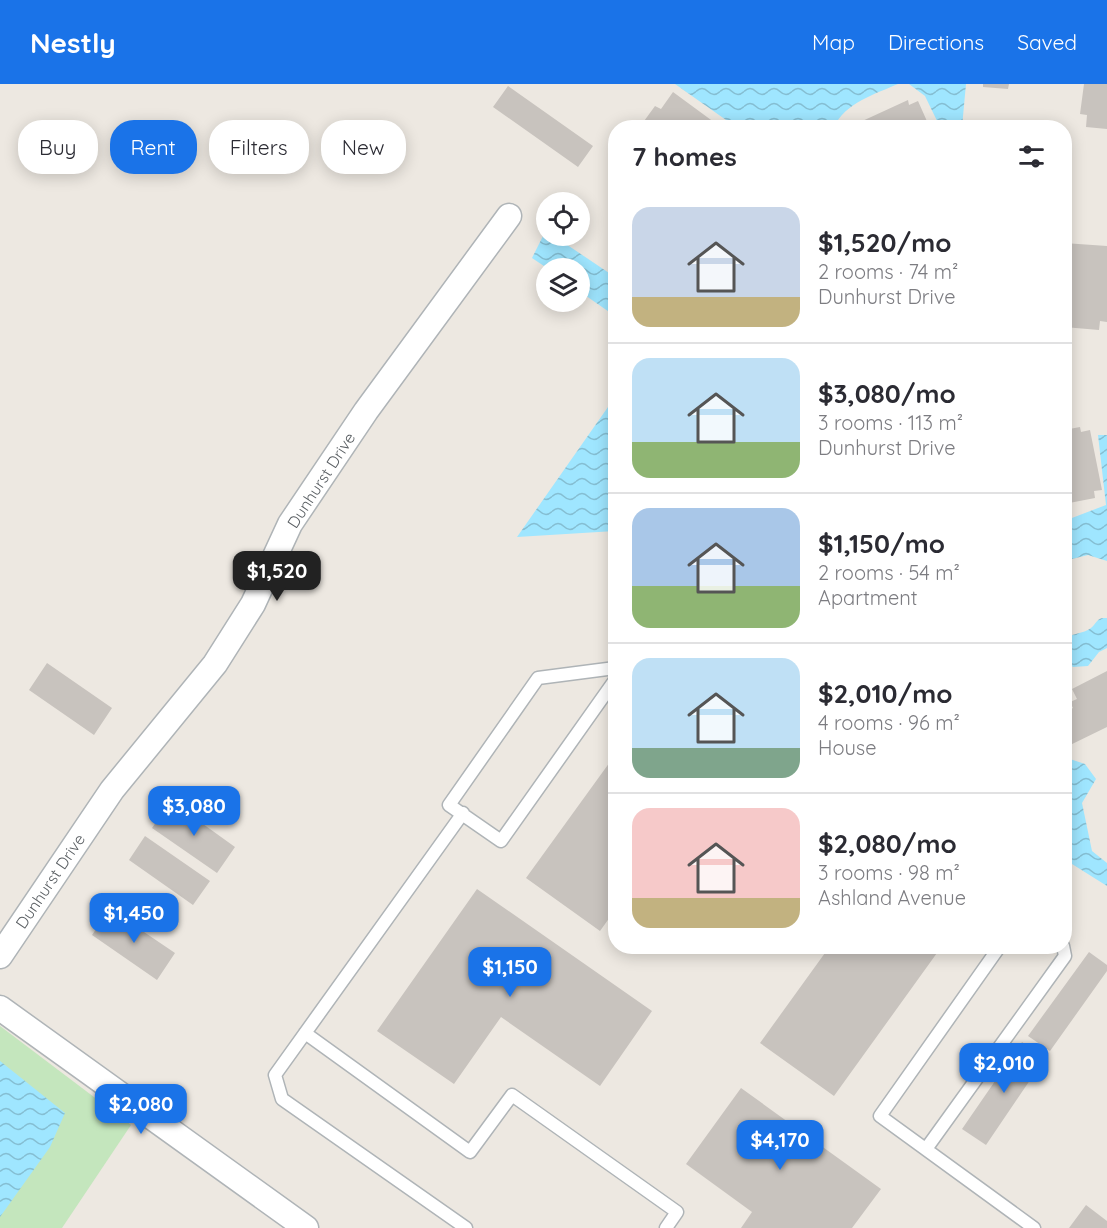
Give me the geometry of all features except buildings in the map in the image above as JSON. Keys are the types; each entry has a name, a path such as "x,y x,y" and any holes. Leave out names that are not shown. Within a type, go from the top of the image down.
{"street":[{"name":"Dunhurst Drive","path":"0,956 112,790 215,664 253,604 290,524 366,411 509,216"},
{"path":"0,1008 306,1228"}],"lane":[{"path":"608,669 538,678 449,805 501,841 608,690"},
{"path":"463,813 275,1075 282,1099 466,1228"},
{"path":"994,954 880,1116 1034,1228"},
{"path":"926,1149 1065,954"},
{"path":"305,1033 470,1152 512,1095 677,1212 666,1228"}],"green space":[{"path":"0,1026 131,1125 62,1228 0,1228"}],"water":[{"path":"675,84 898,84 853,105 838,120 726,120"},
{"path":"909,84 966,84 963,120 937,120 925,96"},
{"path":"538,246 569,246 587,258 536,258 536,261 532,258"},
{"path":"590,260 608,272 608,311 590,299"},
{"path":"608,407 608,531 517,537"},
{"path":"1098,435 1107,435 1107,561 1088,555 1072,559 1072,518 1106,505"},
{"path":"1107,618 1107,648 1099,652 1088,666 1073,667 1072,635 1088,630 1098,620"},
{"path":"1072,760 1085,764 1096,779 1082,803 1092,851 1107,863 1107,886 1072,864"},
{"path":"0,1061 65,1113 50,1147 0,1217"}]}
